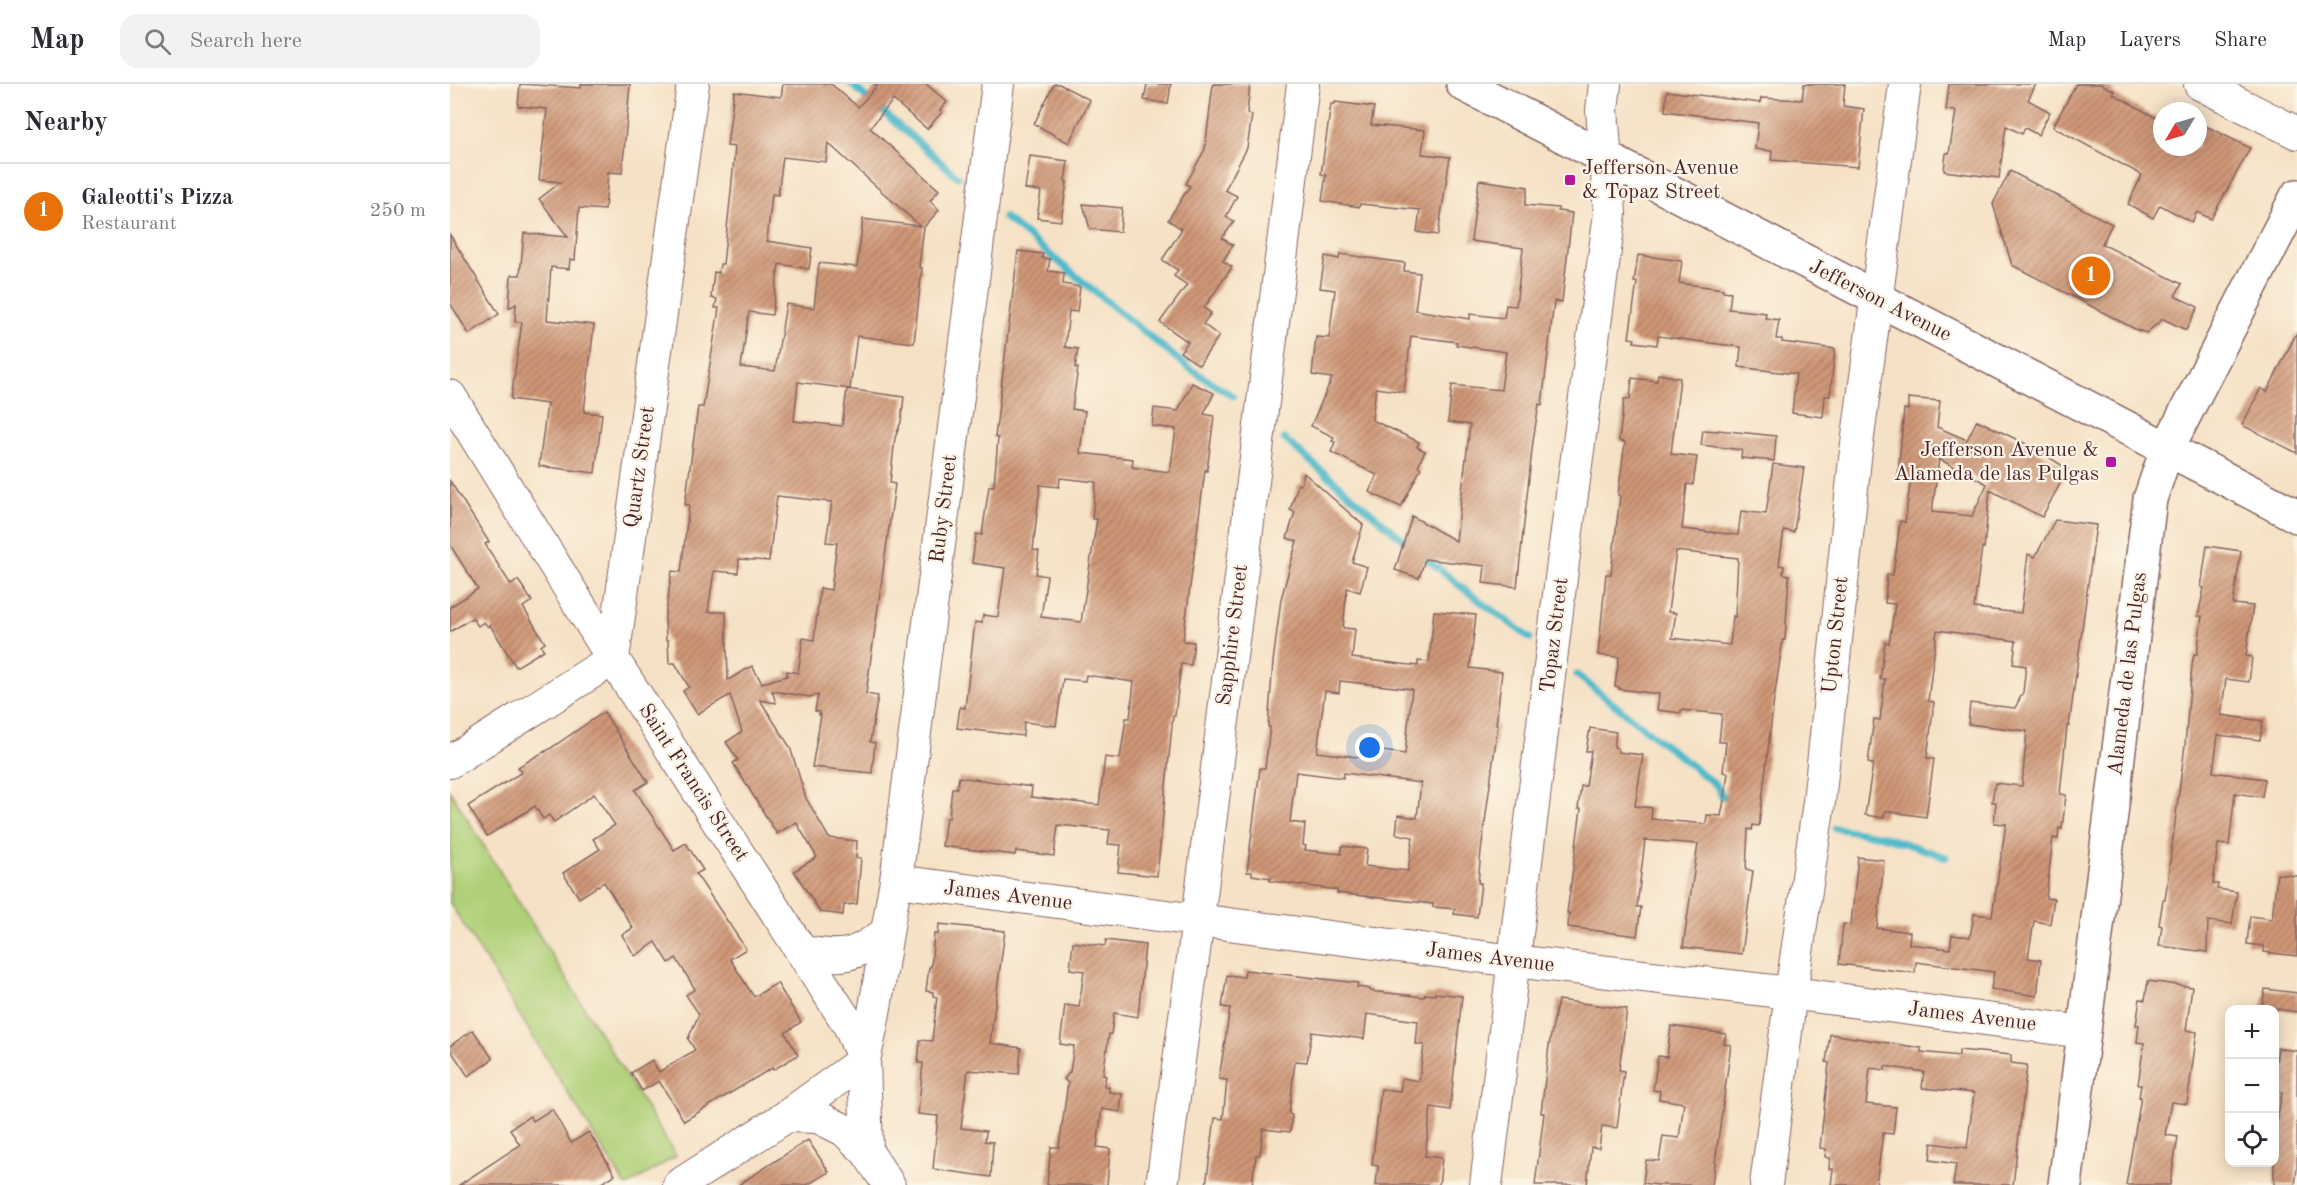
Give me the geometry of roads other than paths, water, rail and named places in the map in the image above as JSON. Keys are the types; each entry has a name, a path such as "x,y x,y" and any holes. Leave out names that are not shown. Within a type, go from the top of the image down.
{"main road":[{"name":"Jefferson Avenue","path":"1463,84 2297,516"},
{"name":"Alameda de las Pulgas","path":"2065,1185 2150,499 2167,449 2297,196"}],"street":[{"name":"Quartz Street","path":"613,659 693,84"},
{"name":"Ruby Street","path":"864,1059 875,1018 886,933 896,881 998,84"},
{"name":"Sapphire Street","path":"1162,1185 1303,84"},
{"name":"Topaz Street","path":"1486,1185 1610,213 1602,110 1605,84"},
{"name":"Upton Street","path":"1766,1185 1819,802 1851,494 1905,84"},
{"path":"2200,84 2297,134"},
{"name":"Saint Francis Street","path":"450,396 613,659 849,1025 864,1059 867,1152"},
{"path":"450,762 613,659"},
{"name":"James Avenue","path":"896,881 2084,1032"},
{"path":"803,952 830,956 850,955 886,933"},
{"path":"679,1185 787,1116 864,1059"},
{"path":"787,1116 818,1117 844,1130 867,1152 889,1185"}],"waterway":[{"path":"851,84 958,177"},
{"path":"1004,217 1187,367 1233,396"},
{"path":"1284,439 1411,546"},
{"path":"1420,553 1530,638"},
{"path":"1577,675 1717,786 1722,796 1733,799"},
{"path":"1835,828 1882,836 1946,857"}],"place":[{"name":"Jefferson Avenue & Topaz Street","path":"1570,180"},
{"name":"Galeotti's Pizza","path":"2091,276"},
{"name":"Jefferson Avenue & Alameda de las Pulgas","path":"2111,462"}]}
